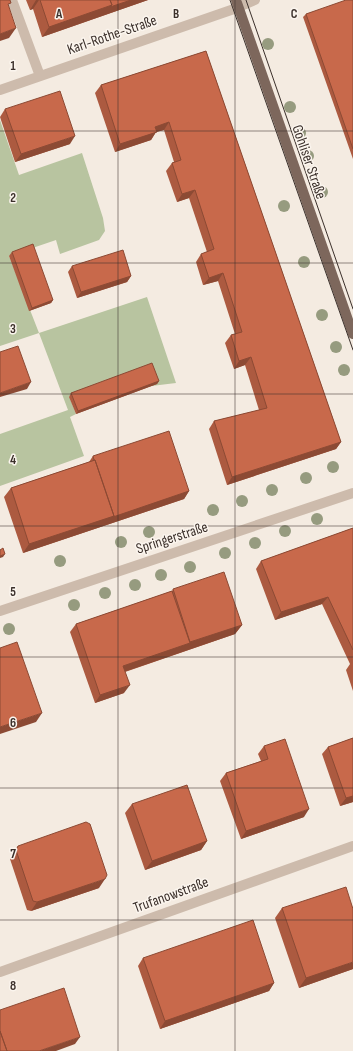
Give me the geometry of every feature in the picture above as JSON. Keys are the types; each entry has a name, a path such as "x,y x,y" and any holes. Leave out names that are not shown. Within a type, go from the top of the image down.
{"main road":[{"name":"Gohliser Straße","path":"238,4 353,334"}],"street":[{"path":"12,0 40,76"},
{"name":"Karl-Rothe-Straße","path":"0,90 238,4 255,0"},
{"name":"Springerstraße","path":"0,611 353,493"},
{"name":"Trufanowstraße","path":"0,972 353,846"}],"green space":[{"path":"0,120 19,175 82,153 103,218 105,231 99,240 60,254 56,240 9,256 39,333 0,346"},
{"path":"147,297 176,383 69,396 76,414 70,417 84,456 0,486 0,434 68,410 39,333"}],"building":[{"path":"0,0 10,0 11,3 8,4 16,28 0,34"},
{"path":"40,0 110,0 112,5 49,27"},
{"path":"110,0 131,0 110,7 112,5"},
{"path":"346,0 353,0 353,149 306,14"},
{"path":"206,51 341,442 232,477 214,421 267,408 251,357 239,361 231,335 242,332 223,273 209,278 201,254 214,249 195,190 182,194 172,163 181,160 169,122 155,127 157,132 120,144 101,85"},
{"path":"60,91 75,136 21,154 5,109"},
{"path":"33,244 53,300 32,308 12,252"},
{"path":"123,250 131,276 81,292 72,266"},
{"path":"18,346 31,382 0,393 0,352"},
{"path":"152,363 159,381 78,411 71,393"},
{"path":"169,431 189,491 113,517 114,516 93,456"},
{"path":"95,460 114,516 29,544 11,488"},
{"path":"353,528 353,650 328,597 281,612 261,561"},
{"path":"3,548 5,554 0,556 0,550"},
{"path":"224,572 242,625 190,642 173,589"},
{"path":"172,591 190,643 123,666 130,685 100,695 76,624"},
{"path":"17,642 42,713 0,727 0,648"},
{"path":"353,738 353,796 346,798 328,747"},
{"path":"285,739 309,809 246,831 226,773 268,759 264,746"},
{"path":"187,785 207,841 152,861 132,804"},
{"path":"86,822 90,824 107,875 105,879 37,902 33,901 16,850 18,846"},
{"path":"346,887 353,909 353,962 306,978 282,908"},
{"path":"253,920 274,983 165,1021 143,958"},
{"path":"64,988 80,1037 39,1051 7,1051 0,1031 0,1010"},
{"path":"0,1031 7,1051 0,1051"}],"tram line":[{"path":"230,0 353,350"},
{"path":"246,0 353,309"}]}
